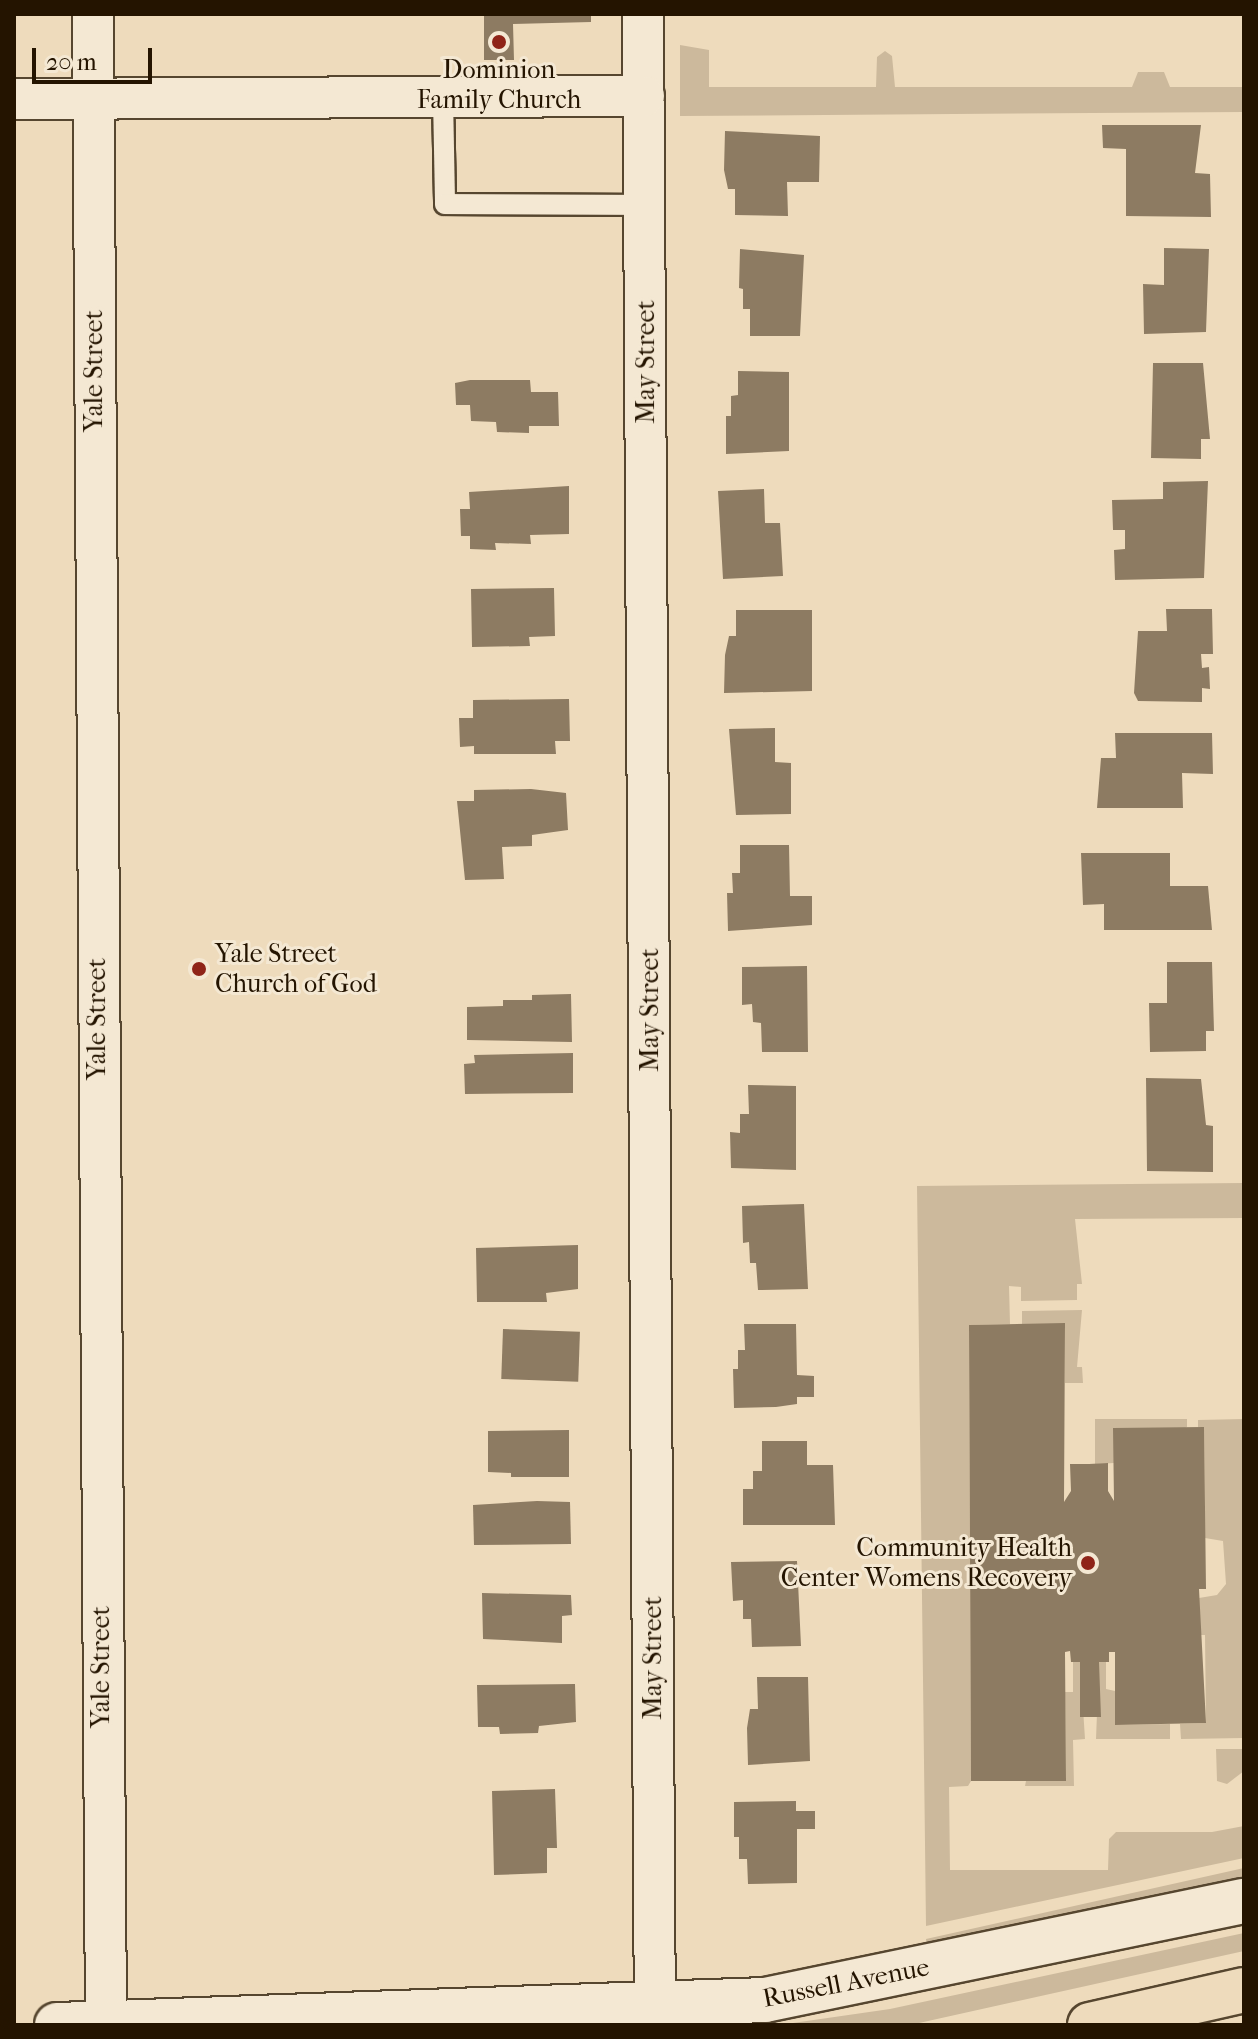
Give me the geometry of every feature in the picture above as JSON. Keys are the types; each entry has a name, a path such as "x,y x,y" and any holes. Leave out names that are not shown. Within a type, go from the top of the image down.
{"highway":[{"path":"1090,2025 1244,1990"}],"street":[{"name":"Yale Street","path":"93,14 106,2024"},
{"name":"May Street","path":"643,14 655,2007"},
{"path":"14,99 644,96"},
{"name":"Russell Avenue","path":"57,2025 655,2007 765,2000 1244,1901"}],"lane":[{"path":"443,97 445,204 645,205"}],"shaded area":[{"path":"680,45 709,50 709,87 876,87 877,57 885,51 892,56 895,87 1132,87 1138,72 1164,72 1170,87 1244,87 1244,112 680,116"},
{"path":"1244,1183 1244,1218 1075,1219 1082,1284 1077,1284 1077,1300 1021,1301 1021,1287 1009,1286 1010,1324 969,1325 971,1781 968,1786 949,1787 950,1870 1108,1870 1109,1839 1116,1832 1212,1832 1244,1826 1244,1858 926,1926 917,1186"},
{"path":"1082,1310 1077,1367 1082,1367 1083,1383 1065,1383 1065,1324 1022,1324 1022,1311"},
{"path":"1095,1419 1187,1419 1187,1427 1114,1463 1095,1464"},
{"path":"1244,1419 1244,1738 1181,1739 1180,1724 1206,1723 1205,1635 1200,1635 1199,1598 1217,1595 1226,1584 1223,1541 1205,1538 1204,1428 1198,1427 1198,1420"},
{"path":"1073,1662 1080,1662 1085,1739 1073,1740 1074,1786 1025,1786 1026,1781 1066,1781 1065,1692 1073,1692"},
{"path":"1099,1662 1106,1662 1106,1689 1115,1691 1115,1725 1170,1724 1170,1739 1096,1739"},
{"path":"1216,1749 1244,1749 1244,1771 1227,1784 1217,1781"},
{"path":"1244,1868 1244,1879 927,1947 926,1939"},
{"path":"1244,1933 1244,1951 910,2025 779,2025 890,2009"}],"building":[{"name":"Dominion Family Church","path":"484,14 591,14 591,22 513,24 514,60 484,60"},
{"path":"1102,125 1201,125 1195,173 1210,174 1211,217 1126,216 1126,149 1103,148"},
{"path":"725,131 820,136 819,182 787,182 788,216 735,215 735,189 728,189 724,170"},
{"path":"1164,248 1209,249 1206,332 1144,334 1143,284 1164,285"},
{"path":"740,249 804,255 800,336 750,336 750,309 743,309 743,289 739,288"},
{"path":"1153,363 1203,363 1210,439 1201,439 1201,459 1151,458"},
{"path":"738,371 789,372 789,451 726,454 726,416 731,416 731,396 738,395"},
{"path":"530,380 531,392 558,392 559,426 529,426 529,433 497,432 496,422 471,421 470,405 456,405 455,383"},
{"path":"1208,481 1204,578 1115,580 1114,550 1125,549 1125,530 1113,530 1112,500 1163,499 1163,482"},
{"path":"569,486 569,534 530,535 531,544 495,543 496,550 470,549 470,536 461,536 460,509 470,509 469,492"},
{"path":"764,489 765,523 780,523 783,576 723,579 718,491"},
{"path":"554,588 555,636 529,637 530,646 472,647 471,589"},
{"path":"1166,609 1212,609 1213,654 1201,654 1202,668 1209,667 1210,689 1202,688 1202,702 1138,701 1134,693 1138,631 1167,631"},
{"path":"736,610 812,610 812,691 724,693 725,655 729,636 736,636"},
{"path":"569,699 570,741 555,741 556,754 474,754 474,746 460,747 459,718 473,718 473,700"},
{"path":"775,728 775,762 791,763 791,814 736,815 729,729"},
{"path":"1115,733 1212,733 1213,774 1182,773 1183,808 1097,808 1101,758 1116,758"},
{"path":"531,789 566,793 568,830 532,835 532,846 502,847 504,879 465,880 457,801 474,801 474,790"},
{"path":"740,845 789,845 790,896 812,896 812,925 728,931 727,893 733,893 732,873 740,873"},
{"path":"1081,853 1170,853 1170,886 1208,886 1212,930 1104,930 1104,904 1083,905"},
{"path":"1167,962 1212,962 1214,1031 1206,1031 1206,1051 1150,1052 1149,1003 1167,1003"},
{"path":"807,966 808,1052 762,1052 761,1023 753,1022 752,1004 742,1005 742,967"},
{"path":"571,994 572,1042 467,1040 467,1007 503,1006 503,1000 532,1000 532,995"},
{"path":"573,1053 573,1093 465,1094 464,1064 475,1063 474,1055"},
{"path":"1146,1078 1201,1079 1206,1125 1213,1126 1213,1172 1147,1171"},
{"path":"748,1085 796,1086 796,1170 731,1168 730,1132 740,1133 740,1114 749,1114"},
{"path":"804,1204 808,1289 758,1290 756,1263 750,1263 749,1242 743,1243 742,1206"},
{"path":"578,1245 578,1289 546,1293 547,1302 477,1302 476,1248"},
{"name":"Community Health Center Womens Recovery","path":"1065,1323 1064,1502 1071,1491 1070,1464 1108,1463 1108,1491 1114,1501 1113,1428 1204,1427 1206,1589 1199,1589 1206,1723 1115,1725 1115,1652 1109,1652 1109,1662 1099,1662 1101,1717 1080,1717 1080,1662 1071,1662 1070,1651 1065,1652 1066,1781 971,1781 969,1325"},
{"path":"744,1324 796,1324 797,1375 814,1376 814,1397 797,1397 797,1404 776,1407 734,1408 733,1369 738,1369 738,1350 745,1350"},
{"path":"503,1329 580,1332 578,1382 501,1379"},
{"path":"569,1430 569,1477 511,1477 511,1473 488,1472 488,1431"},
{"path":"762,1441 807,1441 807,1465 833,1465 835,1525 743,1525 743,1489 753,1489 753,1471 762,1471"},
{"path":"570,1502 571,1544 474,1545 473,1505"},
{"path":"797,1561 801,1646 752,1647 751,1619 743,1619 743,1600 733,1601 731,1562"},
{"path":"482,1593 571,1595 572,1615 562,1616 562,1643 483,1639"},
{"path":"757,1677 808,1677 810,1761 748,1765 747,1728 750,1709 758,1709"},
{"path":"575,1684 576,1722 539,1726 538,1733 500,1734 499,1727 478,1727 477,1685"},
{"path":"555,1789 557,1848 547,1848 547,1873 494,1875 492,1791"},
{"path":"796,1801 796,1811 815,1811 815,1829 797,1829 797,1883 748,1884 747,1859 739,1859 739,1837 734,1837 734,1802"}],"place":[{"name":"Dominion Family Church","path":"499,42"},
{"name":"Yale Street Church of God","path":"199,969"},
{"name":"Community Health Center Womens Recovery","path":"1088,1563"}]}
